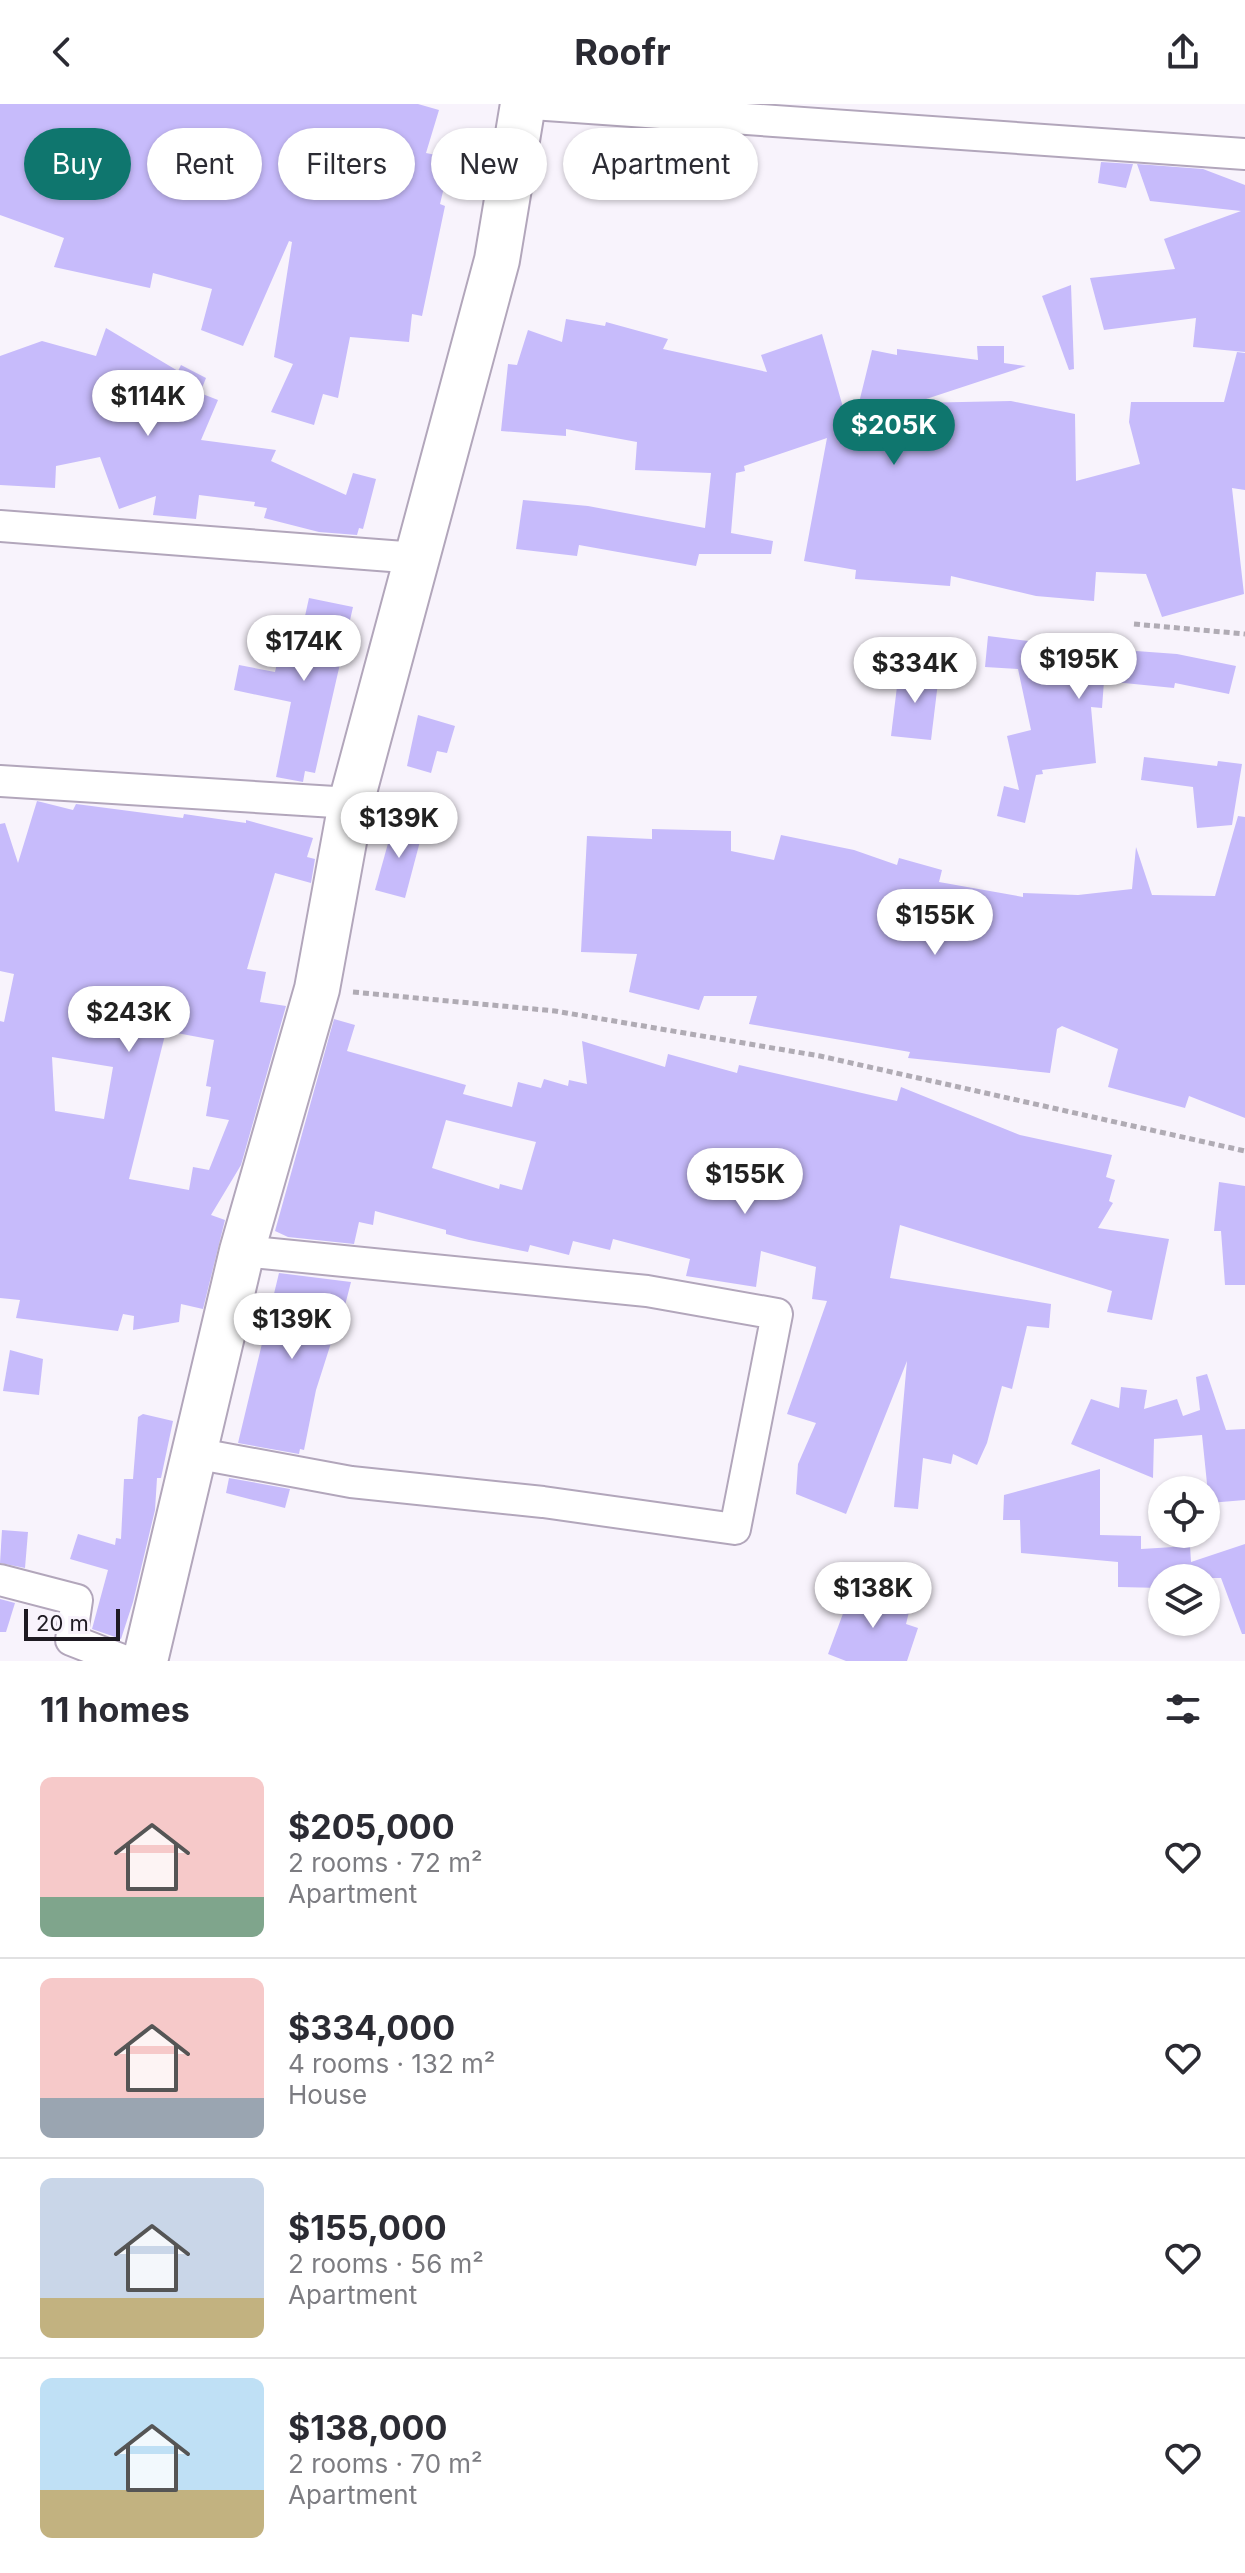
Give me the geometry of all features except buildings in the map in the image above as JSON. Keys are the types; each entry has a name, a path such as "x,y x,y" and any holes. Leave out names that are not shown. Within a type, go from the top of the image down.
{"street":[{"path":"145,1661 242,1251 317,989 351,803 497,260 523,104"},
{"path":"532,104 1245,154"},
{"path":"0,526 417,558"},
{"path":"0,781 351,803"},
{"path":"194,1453 351,1482 543,1502 735,1529 777,1314 647,1291 242,1251"},
{"path":"0,1580 77,1600 66,1651 125,1661"}],"path":[{"path":"1134,624 1245,634"},
{"path":"317,989 555,1011 820,1056 1245,1151"}]}
